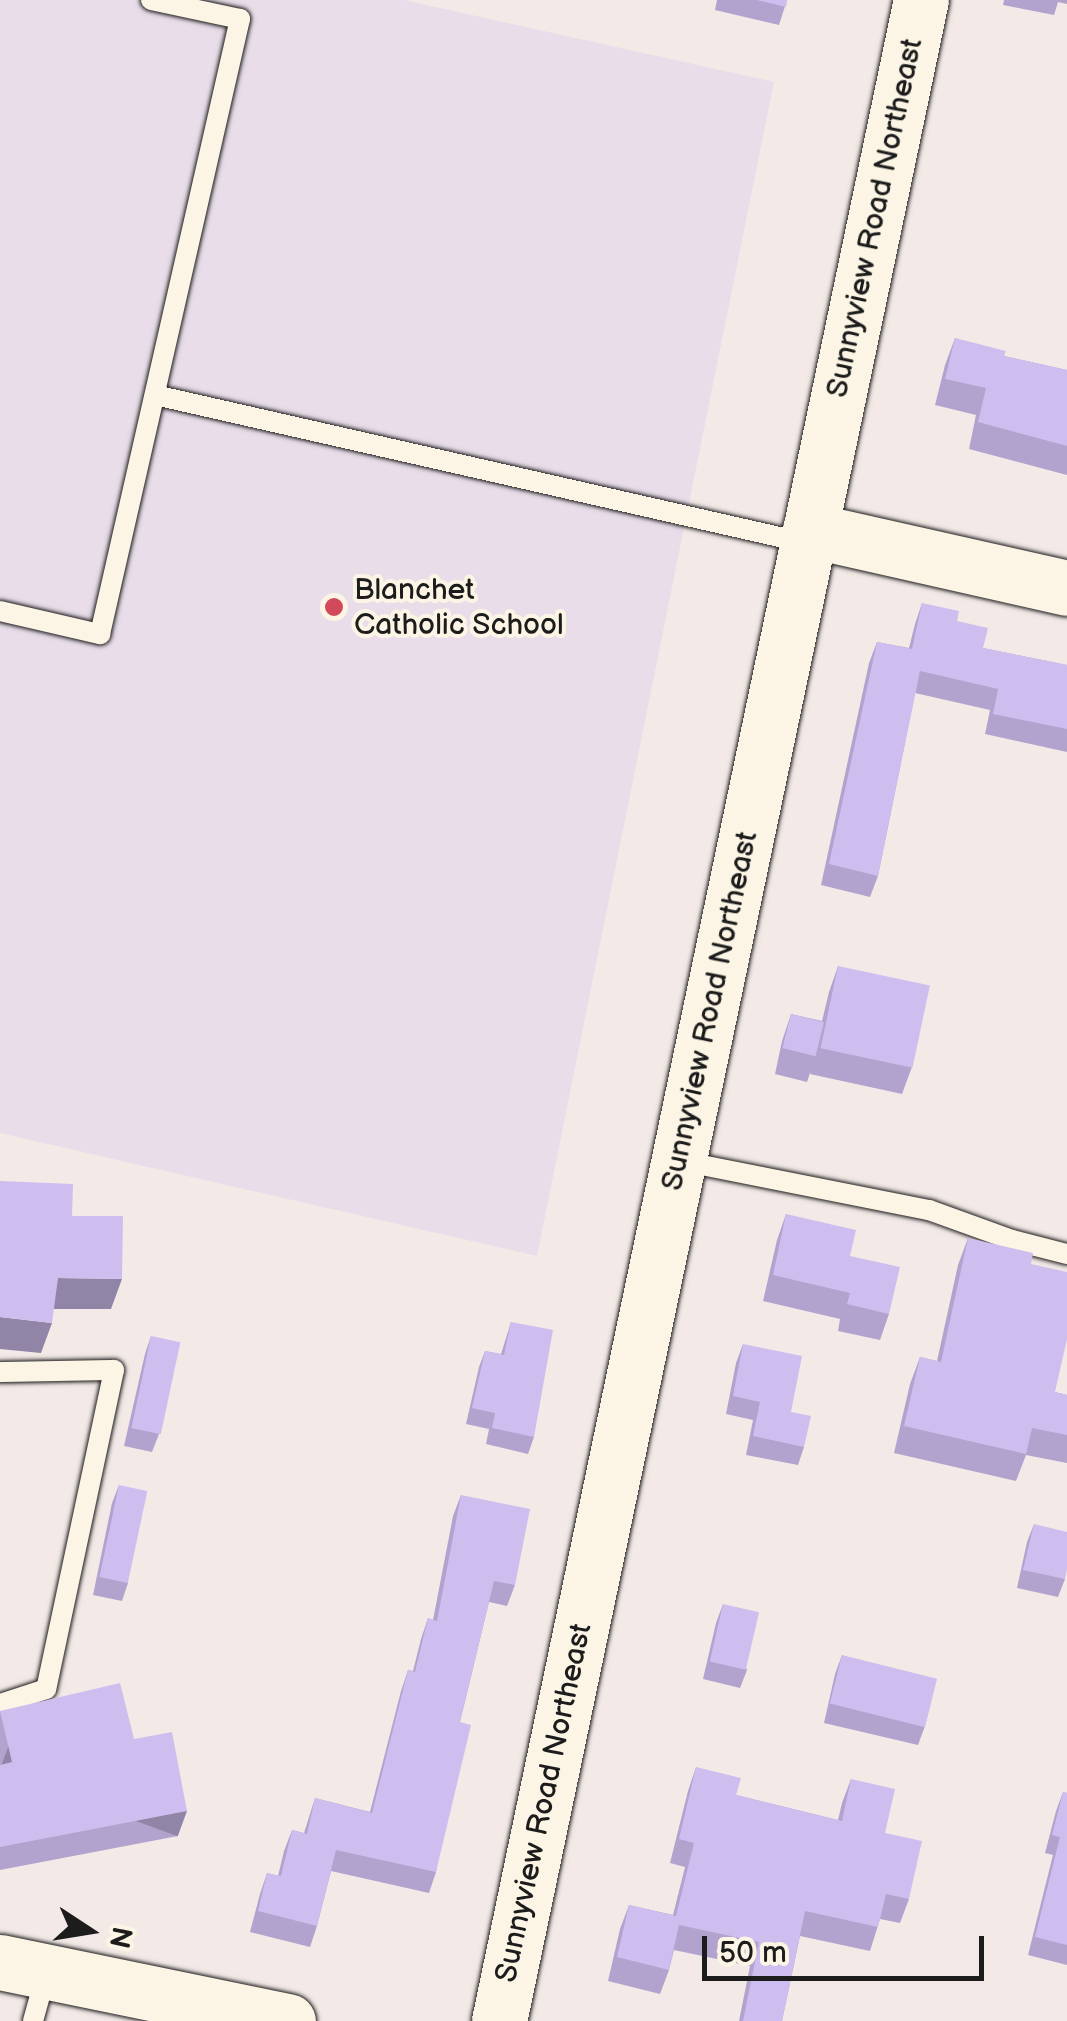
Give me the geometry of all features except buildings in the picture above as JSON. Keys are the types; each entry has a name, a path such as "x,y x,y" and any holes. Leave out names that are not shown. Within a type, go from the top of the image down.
{"main road":[{"name":"Sunnyview Road Northeast","path":"498,2021 920,0"},
{"path":"809,536 1067,588"},
{"path":"26,1985 288,2021"}],"lane":[{"path":"0,611 100,634 240,19 151,0"},
{"path":"155,395 809,536"},
{"path":"678,1160 929,1210 1012,1240 1067,1254"},
{"path":"0,1372 114,1370 46,1689 0,1704"}],"shaded area":[{"name":"Blanchet Catholic School","path":"0,0 404,0 774,82 537,1256 0,1133"}],"place":[{"name":"Blanchet Catholic School","path":"334,607"}]}
